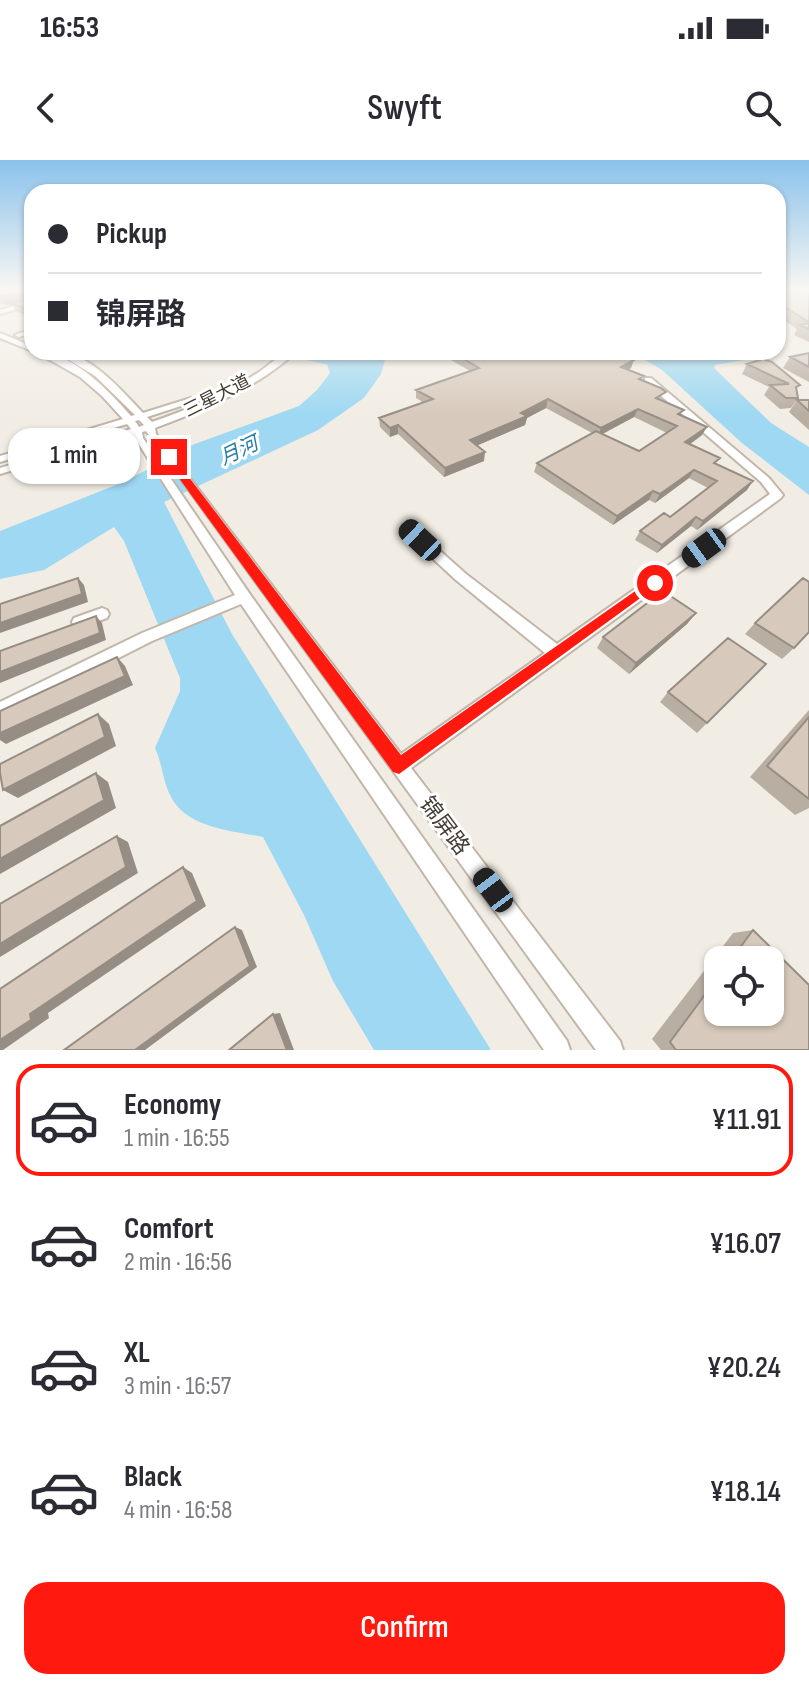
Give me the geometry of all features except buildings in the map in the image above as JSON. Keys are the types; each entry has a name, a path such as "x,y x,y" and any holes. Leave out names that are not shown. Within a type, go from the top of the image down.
{"street":[{"path":"12,333 24,337"},
{"path":"19,335 24,333"},
{"path":"0,335 24,346"},
{"name":"锦屏路","path":"60,360 72,365 96,384 137,430 138,438 153,461 190,500 399,766 611,1050"},
{"name":"锦屏路","path":"80,360 108,380 150,426 151,434 169,457 244,597 558,1050"},
{"name":"三星大道","path":"0,459 217,392 275,360"},
{"name":"三星大道","path":"0,471 150,426 211,400 276,360"},
{"path":"399,766 777,495 765,480 648,380"},
{"path":"407,528 461,577 558,654"},
{"path":"0,710 147,637 244,597"},
{"path":"58,630 102,614"}],"water":[{"name":"月河","path":"326,360 385,360 381,374 364,398 318,430 164,502 232,634 491,1050 374,1050 333,981 304,915 263,837 211,826 187,815 177,806 168,790 155,748 180,691 180,678 124,541 114,527 44,570 0,579 0,531 126,481 192,445 299,406 330,373"},
{"path":"645,360 744,360 715,365 714,368 771,423 809,447 809,495 742,443 662,370"}],"waterway":[{"path":"317,360 347,366"}],"route":[{"path":"169,457 399,766 655,583"}]}
